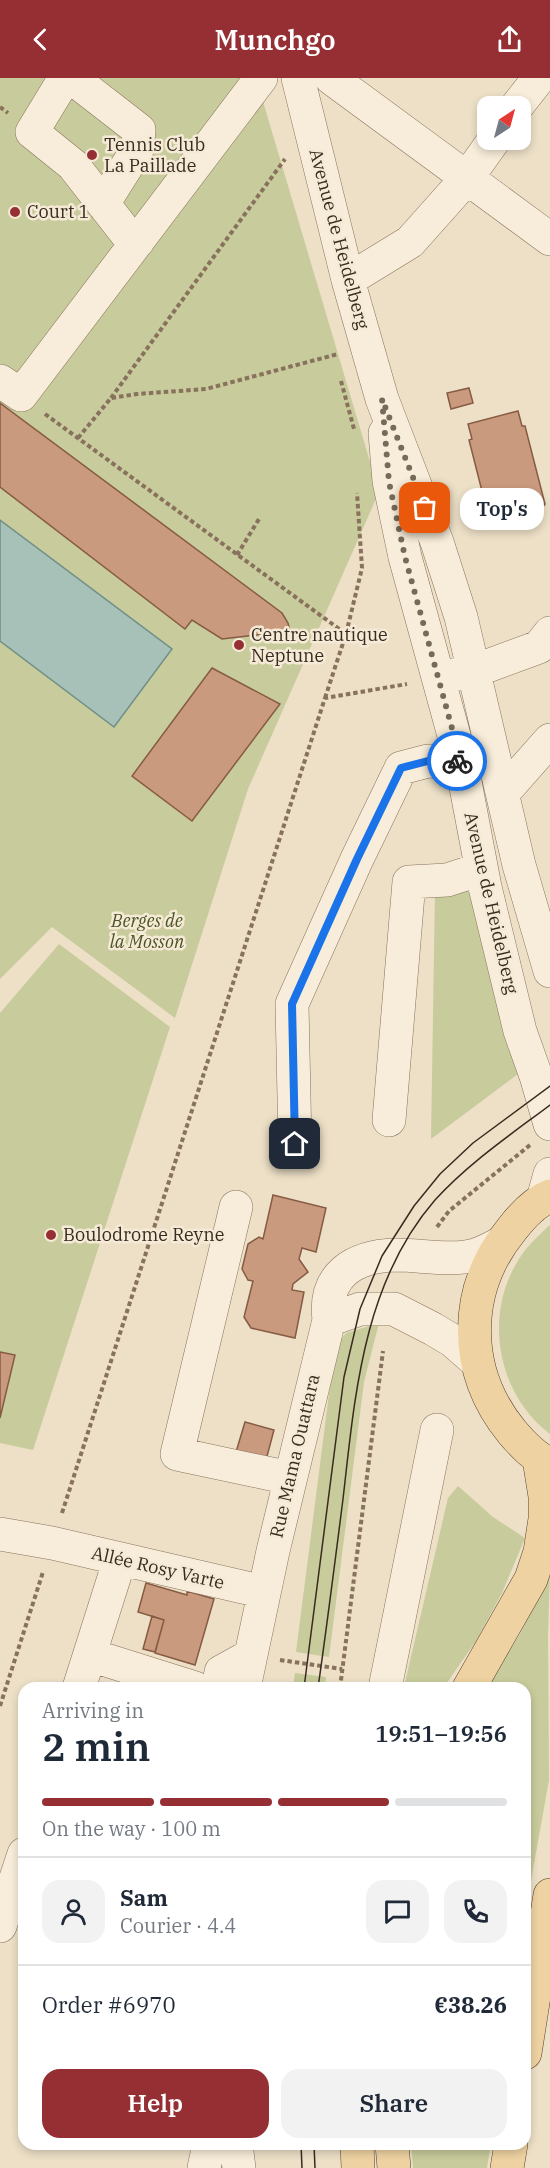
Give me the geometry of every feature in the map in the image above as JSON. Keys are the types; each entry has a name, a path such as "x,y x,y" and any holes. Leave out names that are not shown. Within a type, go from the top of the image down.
{"main road":[{"path":"472,1682 531,1579 540,1552 545,1519 545,1462 528,1451 496,1412 480,1374 474,1326 479,1289 499,1244 548,1190"},
{"path":"531,2015 550,1895"},
{"path":"357,2150 358,2168"},
{"path":"392,2150 394,2168"},
{"path":"507,2168 510,2150"}],"street":[{"path":"65,78 32,132 73,165 126,233 146,230"},
{"path":"72,78 139,130 137,150 103,204"},
{"path":"10,388 146,230 261,78"},
{"name":"Avenue de Heidelberg","path":"298,78 348,280 382,399 437,542 461,617 519,865 550,971"},
{"path":"331,78 550,239"},
{"path":"526,96 539,78"},
{"path":"348,280 410,242 467,177 487,150"},
{"name":"Avenue de Heidelberg","path":"382,399 389,482 405,557 461,761 481,869 520,1031 550,1125"},
{"path":"437,679 474,671 539,647 550,633"},
{"path":"295,1144 292,1004 401,768 428,761 461,761 499,778 550,740"},
{"path":"389,1120 409,882 447,880 481,869"},
{"path":"236,1207 177,1454 290,1478"},
{"name":"Rue Mama Ouattara","path":"245,1682 328,1320 327,1304 330,1288 343,1272 358,1262 398,1255 419,1258 465,1257 480,1254 499,1244"},
{"path":"328,1320 360,1309 394,1309 443,1335 477,1362"},
{"path":"386,1682 437,1430"},
{"name":"Allée Rosy Varte","path":"0,1534 52,1543 264,1592"},
{"path":"81,1682 120,1559"},
{"path":"90,1655 176,1682"},
{"path":"219,1682 221,1672 250,1656"},
{"path":"0,1926 18,1872"},
{"path":"204,2168 207,2150"},
{"path":"237,2150 239,2168"}],"path":[{"path":"78,438 111,398 285,159 288,170"},
{"path":"333,346 335,355"},
{"path":"111,398 206,389 367,346"},
{"path":"340,378 355,435"},
{"path":"10,388 346,634"},
{"path":"0,1706 346,634 362,568 357,482"},
{"path":"237,555 259,519"},
{"path":"324,698 437,679"},
{"path":"435,1230 449,1211 525,1147"},
{"path":"341,1682 383,1351"},
{"path":"292,1662 342,1669"}],"green space":[{"name":"Berges de la Mosson","path":"0,78 256,78 379,492 248,789 175,1018 52,927 0,979"},
{"path":"457,883 473,896 518,1074 431,1139 435,890"},
{"name":"Boulodrome Reyne","path":"59,944 170,1027 33,1450 0,1443 0,1013"},
{"path":"550,1225 550,1434 532,1417 518,1398 507,1376 501,1352 499,1328 501,1304 508,1281 522,1254"},
{"path":"379,1323 364,1382 329,1657 296,1652 335,1347 346,1333"},
{"path":"458,1486 493,1517 525,1538 502,1593 476,1641 447,1682 405,1682 448,1498"},
{"path":"550,1571 549,1780 531,1880 531,1682 490,1682 520,1634"},
{"path":"295,1673 326,1677 326,1682 294,1682"},
{"path":"412,2150 490,2150 487,2168 413,2168"}],"water":[{"path":"0,520 172,649 114,727 0,641"}],"building":[{"path":"469,388 473,403 451,409 447,393"},
{"path":"0,403 282,613 290,631 222,639 192,620 185,629 0,487"},
{"path":"518,411 522,426 525,426 545,504 536,516 491,527 487,512 491,505 489,497 484,499 469,440 472,439 468,424"},
{"path":"489,497 491,505 487,512 484,499"},
{"path":"212,668 280,704 192,821 132,776"},
{"path":"273,1195 326,1208 316,1252 302,1248 299,1259 308,1272 293,1284 292,1290 304,1292 295,1338 251,1328 244,1317 253,1281 248,1280 242,1269 248,1244 259,1237 263,1239"},
{"path":"0,1352 15,1355 0,1418"},
{"path":"245,1422 274,1430 266,1460 236,1452"},
{"path":"146,1583 187,1595 187,1591 214,1599 195,1665 155,1653 164,1620 138,1612"},
{"path":"152,1616 164,1620 155,1652 143,1649"}],"tram line":[{"path":"305,1682 344,1377 360,1309 382,1256 414,1206 440,1174 473,1143 550,1086"},
{"path":"319,1682 358,1381 377,1304 392,1267 411,1232 435,1200 490,1150 550,1105"},
{"path":"301,2150 302,2168"},
{"path":"314,2150 315,2168"}],"way so far":[{"path":"425,508 382,399 389,482 405,557 461,761 457,761"}],"place":[{"name":"Tennis Club La Paillade","path":"92,155"},
{"name":"Court 1","path":"15,212"},
{"name":"Top's","path":"425,508"},
{"name":"Centre nautique Neptune","path":"239,645"},
{"name":"Boulodrome Reyne","path":"51,1235"}],"route":[{"path":"295,1144 292,1004 401,768 428,761 457,761"}]}
